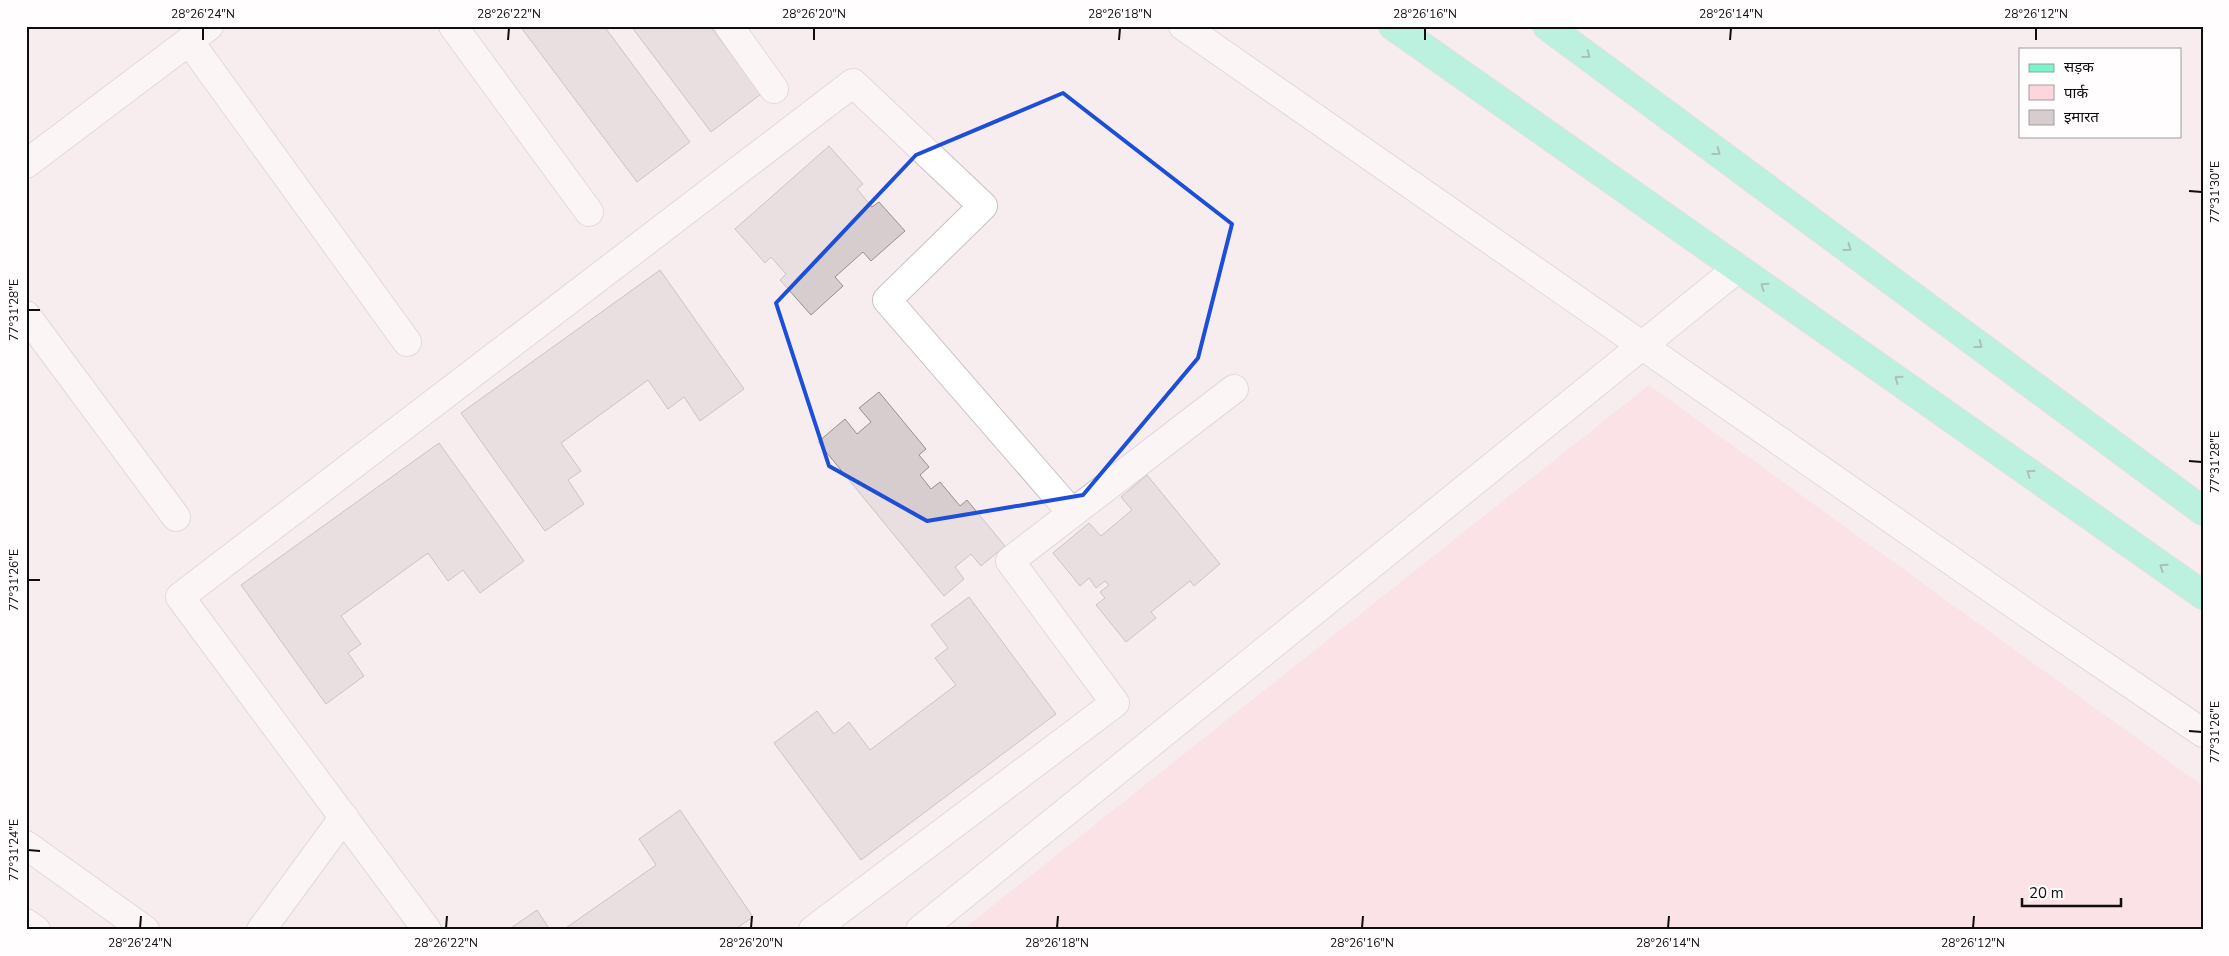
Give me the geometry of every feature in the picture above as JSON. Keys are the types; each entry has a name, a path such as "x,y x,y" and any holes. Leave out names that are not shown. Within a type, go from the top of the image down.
{"main road":[{"path":"1393,26 2203,595"},
{"path":"1548,26 2203,511"}],"street":[{"path":"453,26 589,212"},
{"path":"729,26 774,89"},
{"path":"1182,26 2203,734"},
{"path":"26,164 199,34 408,342"},
{"path":"427,930 180,597 854,83 983,206 887,300 1072,513"},
{"path":"920,930 1738,268"},
{"path":"26,315 176,516"},
{"path":"813,930 1115,703 1010,561 1234,389"},
{"path":"261,930 344,818"},
{"path":"26,845 146,930"},
{"path":"26,923 36,930"}],"highlighted area":[{"path":"1063,93 1232,224 1198,358 1083,495 927,521 829,466 776,303 916,155"}],"green space":[{"path":"1649,385 2203,786 2203,930 962,930"}],"building":[{"path":"520,26 604,26 690,142 637,182"},
{"path":"631,26 710,26 761,94 711,132"},
{"path":"829,146 863,184 857,189 872,207 879,202 905,231 871,261 863,252 835,277 843,286 811,315 780,280 786,274 771,257 765,263 735,229"},
{"path":"660,270 744,389 700,421 684,397 668,409 648,380 561,443 581,471 568,480 584,504 545,531 461,413"},
{"path":"879,392 926,449 919,455 929,467 920,475 931,489 940,482 960,506 967,500 1005,546 981,566 971,554 955,567 964,579 944,596 818,442 845,419 857,434 871,422 859,408"},
{"path":"439,443 524,561 480,593 463,570 448,581 428,553 341,616 361,644 348,653 364,676 326,704 241,585"},
{"path":"1147,475 1220,564 1194,586 1190,581 1151,612 1156,618 1126,642 1096,605 1105,598 1100,592 1109,585 1105,581 1096,588 1089,578 1080,586 1053,553 1089,523 1101,536 1132,510 1121,497"},
{"path":"969,597 1056,714 861,860 774,743 817,711 834,734 849,722 870,750 956,685 935,658 948,648 931,625"},
{"path":"680,810 753,917 734,930 563,930 656,865 639,839"},
{"path":"537,910 550,930 508,930"}]}
